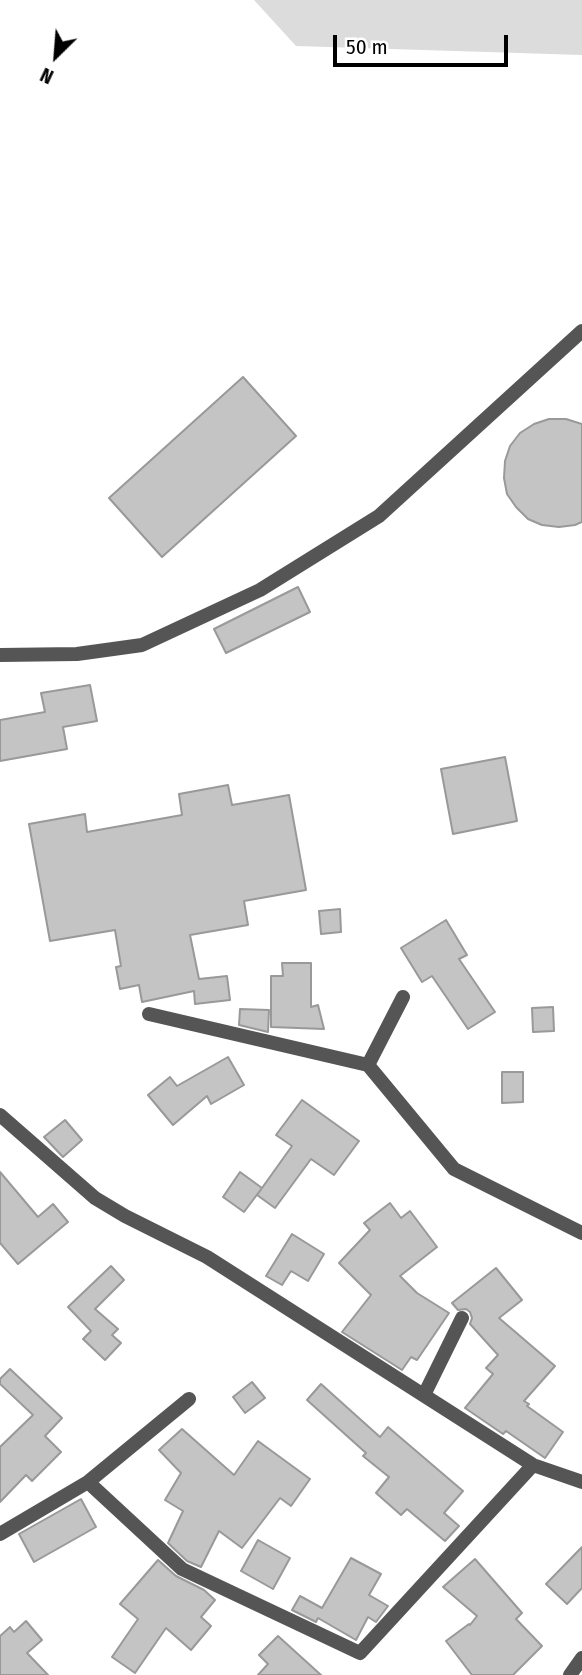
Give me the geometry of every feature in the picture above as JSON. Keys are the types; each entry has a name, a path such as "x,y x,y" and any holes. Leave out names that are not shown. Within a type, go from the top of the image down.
{"street":[{"path":"0,655 77,654 142,645 260,590 379,516 582,331"},
{"path":"369,1065 403,997"},
{"path":"149,1014 369,1065 454,1169 582,1233"},
{"path":"0,1115 95,1198 206,1256 533,1465 582,1482"},
{"path":"424,1395 462,1318"},
{"path":"0,1534 88,1482 189,1399"},
{"path":"88,1482 182,1569 360,1653 533,1465"},
{"path":"570,1675 582,1658"}],"shaded area":[{"path":"254,0 582,0 582,55 296,46"}],"building":[{"path":"243,377 296,436 162,557 109,498"},
{"path":"549,419 566,419 582,424 582,522 575,525 542,525 528,519 507,494 505,461 510,446 520,433"},
{"path":"298,587 310,612 226,653 214,629"},
{"path":"90,685 97,721 63,727 67,749 0,761 0,720 45,712 41,693"},
{"path":"505,757 517,821 453,834 441,769"},
{"path":"228,785 232,805 289,795 306,890 244,901 248,925 190,935 199,979 227,976 230,1000 195,1004 194,991 142,1002 139,985 120,989 116,967 121,966 115,930 50,941 29,824 85,814 87,832 182,815 179,794"},
{"path":"340,909 341,932 321,934 319,911"},
{"path":"446,920 467,955 459,959 495,1012 468,1029 432,976 422,982 401,948"},
{"path":"282,963 311,963 311,1007 318,1005 324,1029 271,1027 271,976 283,976"},
{"path":"553,1007 554,1031 533,1032 532,1008"},
{"path":"240,1009 269,1010 268,1032 239,1025"},
{"path":"228,1057 244,1085 211,1104 207,1096 173,1125 148,1095 170,1077 177,1086"},
{"path":"502,1072 523,1072 523,1102 502,1103"},
{"path":"302,1100 359,1141 334,1175 311,1159 275,1208 257,1195 292,1146 276,1135"},
{"path":"65,1120 82,1140 63,1157 44,1137"},
{"path":"0,1172 38,1217 53,1204 68,1222 18,1264 0,1243"},
{"path":"240,1172 262,1188 244,1212 223,1197"},
{"path":"390,1203 401,1218 410,1211 437,1247 400,1276 417,1293 449,1313 417,1360 411,1357 402,1370 342,1332 371,1295 339,1263 370,1230 364,1223"},
{"path":"292,1234 324,1254 308,1281 291,1271 282,1285 266,1276"},
{"path":"111,1266 124,1280 95,1309 118,1329 112,1335 121,1343 105,1360 83,1339 91,1331 68,1307"},
{"path":"496,1268 522,1300 499,1318 555,1366 524,1401 563,1432 545,1458 506,1431 503,1434 465,1408 493,1374 486,1368 498,1355 470,1324 470,1312 466,1309 458,1310 452,1303"},
{"path":"10,1369 62,1418 45,1436 61,1452 32,1481 26,1475 0,1502 0,1447 33,1415 0,1384 0,1379"},
{"path":"252,1382 265,1398 245,1413 233,1397"},
{"path":"321,1384 380,1437 388,1427 463,1491 444,1513 459,1526 445,1541 407,1509 401,1515 376,1493 389,1477 363,1456 366,1453 307,1400"},
{"path":"182,1429 234,1475 258,1441 310,1479 291,1506 280,1498 242,1548 219,1531 201,1567 187,1561 168,1543 183,1511 165,1500 181,1473 159,1450"},
{"path":"81,1499 96,1527 34,1562 19,1534"},
{"path":"258,1540 290,1558 273,1589 241,1571"},
{"path":"582,1547 582,1588 567,1604 546,1584"},
{"path":"351,1558 381,1574 369,1595 388,1606 376,1622 368,1617 356,1640 318,1618 316,1622 292,1610 300,1596 322,1608"},
{"path":"475,1559 522,1613 516,1619 542,1646 513,1675 472,1675 446,1641 470,1625 477,1616 443,1587"},
{"path":"158,1560 176,1576 204,1590 215,1600 201,1617 211,1626 191,1650 166,1628 135,1673 112,1657 138,1619 120,1604"},
{"path":"26,1621 42,1640 27,1653 48,1675 0,1675 0,1636 10,1627 14,1632"},
{"path":"278,1636 321,1675 258,1675 268,1664 259,1655"}]}
